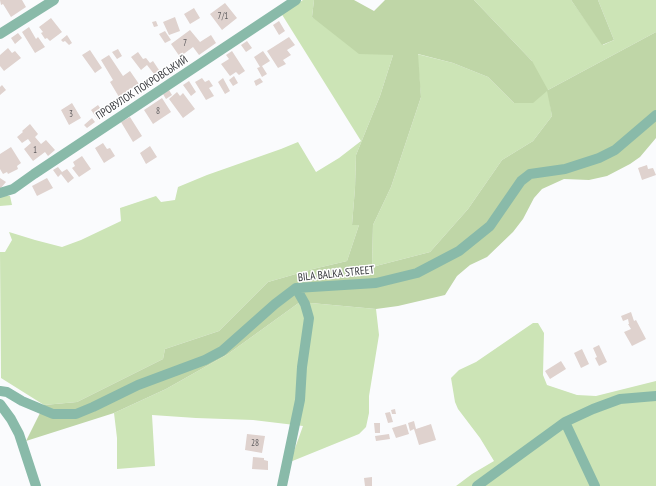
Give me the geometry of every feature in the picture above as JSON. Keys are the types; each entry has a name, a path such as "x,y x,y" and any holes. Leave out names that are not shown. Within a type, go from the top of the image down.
{"street":[{"path":"0,34 54,0"},
{"name":"ПРОВУЛОК ПОКРОВСЬКИЙ","path":"0,193 13,189 296,0"},
{"name":"BILA BALKA STREET","path":"0,391 7,392 22,401 53,414 76,414 138,385 204,360 222,351 275,304 296,288 376,283 417,273 459,251 490,226 521,181 530,174 564,169 599,158 615,150 656,115"},
{"path":"282,486 300,400 302,368 309,318 305,304 296,288"},
{"path":"481,485 565,422 620,399 656,396"},
{"path":"0,404 11,419 19,434 36,486"},
{"path":"565,422 595,486"}],"green space":[{"path":"303,0 314,0 312,17 393,55 380,96 356,155 352,225 359,225 347,261 268,282 219,331 165,349 163,359 77,402 44,405 1,378 0,252 5,252 12,240 9,232 62,247 81,240 121,221 120,208 156,196 161,202 175,200 178,187 298,142 316,172 339,158 361,141 281,13"},
{"path":"314,0 354,0 374,11 385,0 474,0 532,61 548,90 656,32 656,138 640,157 607,176 589,180 564,179 542,189 534,198 523,219 513,232 487,257 470,265 457,276 445,295 398,306 376,309 300,302 228,354 166,389 114,413 26,441 44,405 77,402 163,359 165,349 219,331 268,282 347,261 359,225 352,225 356,155 380,96 393,55 359,54 312,17","holes":["418,54 453,63 488,77 514,103 533,103 547,91 552,116 533,141 502,160 468,209 430,252 372,267 373,225 391,187 421,97"]},
{"path":"474,0 571,0 603,45 614,40 598,0 656,0 656,32 548,90 552,116 533,141 502,160 468,209 430,252 372,267 373,225 391,187 421,97 417,54 453,63 488,77 514,103 532,61"},
{"path":"571,0 598,0 614,40 602,45"},
{"path":"0,196 10,196 12,205 0,206"},
{"path":"300,302 376,309 379,335 369,396 369,413 366,427 359,434 290,462 303,426 253,420 152,415 155,466 117,469 117,438 114,413 166,389 228,354"},
{"path":"533,323 538,323 544,333 543,375 547,385 577,395 596,396 656,381 656,486 456,486 472,474 494,461 480,438 458,409 455,402 451,378 459,370 476,362"}],"building":[{"path":"0,0 22,0 26,7 11,17 3,4 1,5"},
{"path":"225,3 237,18 222,30 210,14"},
{"path":"194,8 200,18 190,24 184,14"},
{"path":"175,17 180,31 169,35 163,22"},
{"path":"51,18 62,32 50,41 47,38 45,39 41,33 43,32 39,27"},
{"path":"156,21 158,26 154,27 152,22"},
{"path":"279,21 285,31 279,35 273,25"},
{"path":"29,27 36,39 38,37 45,47 35,53 22,32"},
{"path":"190,30 200,42 211,35 216,43 199,55 193,47 181,56 186,63 180,67 176,60 180,57 171,44"},
{"path":"165,31 171,40 165,43 159,34"},
{"path":"18,33 22,38 15,44 11,38"},
{"path":"67,35 72,43 69,45 65,41 63,42 61,40"},
{"path":"289,37 295,45 287,50 291,55 283,60 286,64 278,68 267,51"},
{"path":"247,41 252,48 246,52 241,45"},
{"path":"8,48 12,53 15,51 21,58 4,71 0,66 0,55"},
{"path":"118,49 122,56 117,59 112,52"},
{"path":"90,50 102,68 95,73 82,55"},
{"path":"232,51 245,71 239,75 236,72 230,76 221,64 229,59 226,55"},
{"path":"263,51 270,61 262,66 267,74 262,77 257,68 260,67 254,57"},
{"path":"138,52 143,59 146,58 150,63 153,61 159,70 154,74 147,65 141,70 131,57"},
{"path":"109,55 123,76 130,71 139,84 119,97 110,82 113,80 101,60"},
{"path":"234,76 238,83 233,86 229,80"},
{"path":"202,78 205,82 209,80 213,86 209,88 214,96 206,100 195,82"},
{"path":"223,78 230,91 225,94 218,82"},
{"path":"260,78 263,82 256,86 254,81"},
{"path":"189,81 196,92 191,96 183,85"},
{"path":"2,85 6,90 0,95 0,87"},
{"path":"169,90 172,95 166,99 163,94"},
{"path":"177,92 180,96 183,93 195,109 183,118 169,99"},
{"path":"162,98 171,112 153,124 144,110"},
{"path":"72,103 81,118 69,125 61,110"},
{"path":"98,105 105,115 98,120 91,110"},
{"path":"130,117 142,136 133,142 121,122"},
{"path":"92,118 95,122 87,128 84,125"},
{"path":"30,124 38,134 35,137 41,144 46,140 55,150 48,156 45,152 33,161 24,149 31,143 28,139 22,143 17,137"},
{"path":"103,143 107,149 110,148 115,156 104,163 95,148"},
{"path":"150,146 157,157 146,164 140,153"},
{"path":"11,147 21,163 17,166 18,169 8,174 7,172 3,174 0,169 0,154"},
{"path":"82,156 91,169 79,177 72,168 75,166 73,162"},
{"path":"647,165 648,169 653,168 656,175 642,180 638,168"},
{"path":"58,167 62,172 67,169 74,178 68,183 61,174 58,177 53,170"},
{"path":"0,178 6,182 0,189"},
{"path":"47,178 53,188 37,196 32,186"},
{"path":"631,312 634,321 636,320 646,339 632,346 624,332 631,329 628,324 628,319 623,321 621,316"},
{"path":"599,345 607,362 599,366 595,358 597,357 593,348"},
{"path":"582,349 589,364 581,368 574,353"},
{"path":"561,361 566,369 550,379 545,371"},
{"path":"395,409 396,414 392,414 391,410"},
{"path":"390,412 393,422 388,423 385,413"},
{"path":"414,421 416,429 431,424 436,440 419,445 414,429 410,431 408,423"},
{"path":"374,423 380,423 380,433 375,433"},
{"path":"406,424 409,434 396,438 392,428"},
{"path":"247,434 265,436 262,453 245,450"},
{"path":"389,434 390,439 376,441 375,436"},
{"path":"253,457 264,458 264,460 268,461 268,470 252,469"},
{"path":"372,477 372,486 365,486 364,478"}]}
